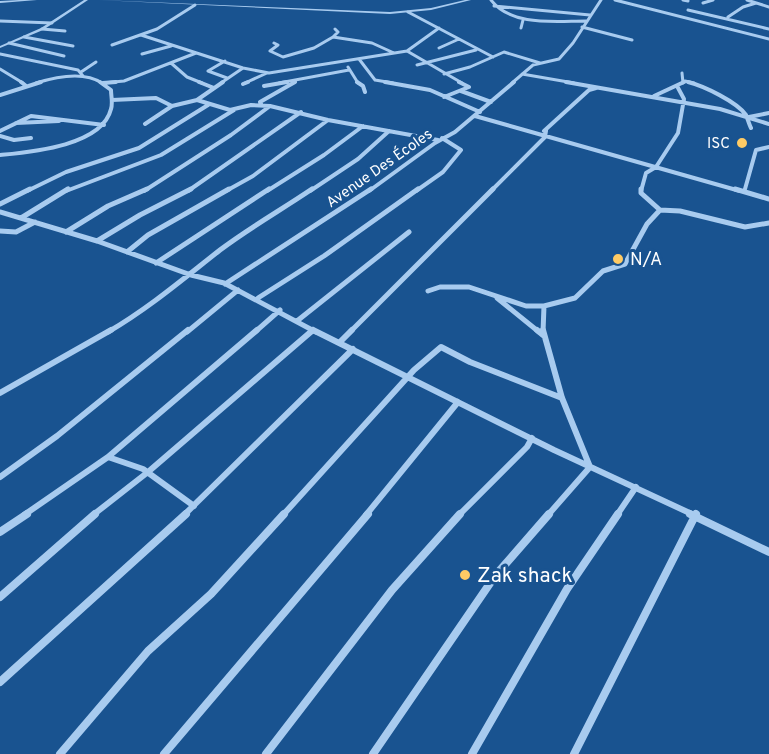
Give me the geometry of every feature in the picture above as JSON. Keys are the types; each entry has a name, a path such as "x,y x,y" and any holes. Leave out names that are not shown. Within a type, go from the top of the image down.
{"street":[{"path":"2,1 35,0"},
{"path":"0,46 42,29 81,0"},
{"path":"0,46 49,23 86,0"},
{"path":"101,0 408,12 469,0"},
{"path":"491,0 494,6 523,20 586,21"},
{"name":"Avenue Des Écoles","path":"225,284 358,199 475,116 522,74 540,63 559,59 573,44 582,27 602,0"},
{"path":"615,0 631,2 698,23 769,39"},
{"path":"631,2 641,0"},
{"path":"683,0 688,2"},
{"path":"703,3 713,0"},
{"path":"747,0 756,3"},
{"path":"751,1 761,2 769,7"},
{"path":"728,17 743,7 761,2"},
{"path":"112,45 170,23 195,5"},
{"path":"494,6 522,6 590,15"},
{"path":"688,10 728,17 769,29"},
{"path":"408,12 493,57"},
{"path":"521,28 523,20"},
{"path":"0,21 49,23"},
{"path":"582,27 632,40"},
{"path":"243,84 269,73 407,51 439,28"},
{"path":"42,29 65,31"},
{"path":"274,43 278,45 270,51 277,52 283,57 314,48 333,38 338,32 335,29"},
{"path":"141,35 243,68 269,73"},
{"path":"24,37 73,46"},
{"path":"333,38 372,43 395,53"},
{"path":"439,48 459,39"},
{"path":"9,43 64,56"},
{"path":"142,54 171,45"},
{"path":"417,65 476,50"},
{"path":"407,51 470,87 444,97"},
{"path":"102,83 124,81 196,52"},
{"path":"444,74 459,71 507,52 540,63"},
{"path":"0,54 82,74 102,83 112,92 111,116 104,125 86,136 38,150 0,155"},
{"path":"358,59 375,80 424,88 480,112"},
{"path":"344,61 365,92"},
{"path":"1,95 25,85 82,74 96,62"},
{"path":"225,62 208,71 227,78"},
{"path":"170,63 176,65 187,77 214,88"},
{"path":"309,66 315,75"},
{"path":"145,124 172,106 197,100 243,68"},
{"path":"0,69 10,73 25,85"},
{"path":"264,86 350,70"},
{"path":"0,76 10,73"},
{"path":"682,73 685,81"},
{"path":"522,74 588,88 600,87 654,96 681,104 720,109 769,124"},
{"path":"261,105 260,102 268,96 298,79"},
{"path":"654,96 685,81 703,84 748,117 751,128"},
{"path":"677,86 684,99 681,104 678,133 656,167 651,168 643,180 641,193 660,210 680,211 745,227 769,223"},
{"path":"340,342 544,137 546,131 588,88"},
{"path":"461,91 491,102"},
{"path":"112,100 156,98 172,106"},
{"path":"197,100 208,105 235,110"},
{"path":"0,204 66,171 139,148 208,105"},
{"path":"21,218 69,189 124,171 161,155 235,110 261,105 301,112 328,120 440,139 461,150 443,172 324,256 258,298"},
{"path":"66,232 108,206 147,189 231,135 270,106"},
{"path":"98,241 140,215 194,188 301,112"},
{"path":"748,117 769,113"},
{"path":"0,131 32,116 104,125"},
{"path":"475,116 769,199"},
{"path":"127,252 148,235 253,176 328,120"},
{"path":"156,263 324,155 363,126"},
{"path":"0,393 132,318 191,275 220,250 309,195 358,159 389,131"},
{"path":"532,133 546,131"},
{"path":"0,136 14,140 31,138"},
{"path":"745,189 756,150 769,147"},
{"path":"736,189 745,189 754,195"},
{"path":"428,291 440,287 469,287 526,306 544,306 575,298 603,271 625,264 647,224 660,210"},
{"path":"0,212 98,241 191,275 207,276 258,298 353,350 590,467 696,514 769,552"},
{"path":"0,231 16,232 35,222"},
{"path":"297,321 409,232"},
{"path":"0,477 65,430 238,290"},
{"path":"494,296 543,334"},
{"path":"544,306 543,334 562,398 590,467"},
{"path":"0,532 108,457 280,310"},
{"path":"0,597 81,525 148,472 313,330"},
{"path":"60,754 148,651 211,594 408,377 441,347 470,362 562,398"},
{"path":"0,682 194,506 353,350"},
{"path":"164,754 326,565 458,402"},
{"path":"266,754 392,590 532,438"},
{"path":"108,457 120,458 148,472 194,506"},
{"path":"373,754 495,576 590,467"},
{"path":"472,754 567,589 636,487"},
{"path":"574,754 696,514"}],"place":[{"name":"ISC","path":"742,143"},
{"name":"N/A","path":"618,259"},
{"name":"Zak shack","path":"465,575"}]}
